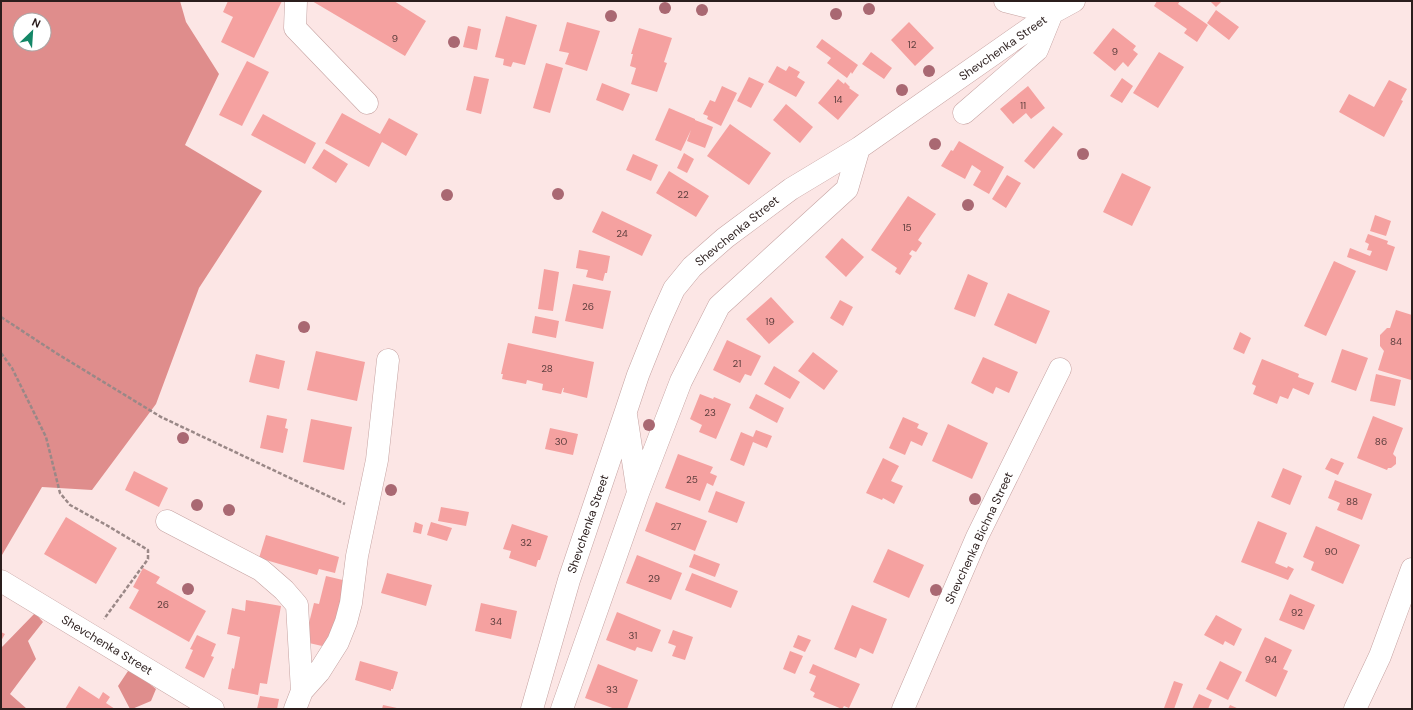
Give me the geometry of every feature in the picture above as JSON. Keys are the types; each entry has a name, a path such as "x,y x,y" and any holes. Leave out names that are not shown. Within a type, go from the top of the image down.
{"street":[{"path":"296,1 295,28 367,103"},
{"path":"964,113 1037,50 1052,13 1005,1"},
{"name":"Shevchenka Street","path":"532,709 569,580 638,375 674,289 692,267 725,238 791,189 859,148 1052,13 1074,1"},
{"path":"562,709 638,493 681,381 720,306 847,189 859,148"},
{"path":"299,700 338,642 346,622 351,603 357,556 376,460 388,360"},
{"name":"Shevchenka Bichna Street","path":"903,709 977,537 1060,369"},
{"path":"626,411 638,493"},
{"path":"166,521 261,570 284,590 297,605 299,700"},
{"path":"1355,709 1380,656 1412,569"},
{"name":"Shevchenka Street","path":"1,581 213,709"}],"path":[{"path":"1,317 56,353 161,417 366,514"},
{"path":"1,353 12,368 46,437 60,493 70,506 108,526 148,550 148,559 92,636"}],"shaded area":[{"path":"1,1 180,1 186,22 219,74 185,145 262,191 199,288 156,404 92,490 42,487 2,555"},
{"path":"35,613 43,622 28,641 36,659 10,694 27,709 1,709 1,648"},
{"path":"130,668 156,689 151,701 132,709 130,709 118,686"}],"building":[{"path":"228,1 282,1 254,58 221,42 233,17 223,12"},
{"path":"312,1 394,1 426,21 405,56"},
{"path":"1157,1 1180,1 1178,4 1208,25 1197,42 1184,33 1187,29 1154,6"},
{"path":"1210,1 1222,1 1216,7"},
{"path":"1216,10 1239,27 1229,40 1207,23"},
{"path":"506,16 537,25 525,65 513,62 511,67 503,65 504,59 495,57"},
{"path":"567,22 600,31 587,71 565,64 569,53 559,51"},
{"path":"909,22 934,48 915,66 891,40"},
{"path":"468,26 481,29 477,50 463,47"},
{"path":"639,28 672,38 664,62 667,63 657,92 631,84 636,68 630,66 633,54 631,54"},
{"path":"1113,28 1136,46 1133,50 1138,54 1128,67 1123,62 1115,71 1093,53"},
{"path":"822,39 858,65 852,74 851,72 847,78 827,63 831,58 816,47"},
{"path":"871,52 892,68 884,79 862,64"},
{"path":"1159,52 1184,67 1158,108 1133,93"},
{"path":"247,61 269,72 242,126 219,115"},
{"path":"546,63 563,68 550,113 533,108"},
{"path":"777,66 786,71 789,66 800,72 797,77 805,82 796,97 768,82"},
{"path":"474,76 489,79 481,114 466,110"},
{"path":"749,77 764,84 751,108 737,101"},
{"path":"1122,78 1133,86 1122,103 1110,96"},
{"path":"838,79 844,84 845,82 850,87 849,88 859,95 838,120 818,103"},
{"path":"1389,80 1407,89 1401,100 1403,101 1384,137 1339,112 1349,94 1374,107"},
{"path":"602,83 630,94 623,111 596,100"},
{"path":"722,86 737,93 721,126 707,119 708,116 703,114 710,100 715,102"},
{"path":"1028,86 1045,108 1031,119 1026,113 1013,124 1000,109"},
{"path":"786,104 813,127 800,143 773,120"},
{"path":"669,108 713,127 705,148 687,141 691,130 681,151 655,140"},
{"path":"342,113 380,134 389,118 418,134 406,156 382,142 369,167 325,143"},
{"path":"263,114 316,143 305,164 251,135"},
{"path":"730,124 771,153 749,185 707,156"},
{"path":"1053,126 1063,134 1034,169 1024,161"},
{"path":"959,141 1004,167 989,194 973,185 981,171 972,165 965,179 941,166 951,150 953,151"},
{"path":"324,149 348,164 336,183 312,168"},
{"path":"684,153 694,159 687,173 677,168"},
{"path":"633,154 658,165 651,181 626,170"},
{"path":"669,171 709,196 696,217 656,193"},
{"path":"1122,173 1151,187 1132,226 1103,212"},
{"path":"1007,175 1021,183 1006,208 992,199"},
{"path":"908,196 936,214 918,240 922,243 916,252 912,250 909,254 912,256 900,275 895,272 897,268 871,250"},
{"path":"602,211 652,235 642,256 592,232"},
{"path":"1375,215 1391,221 1386,236 1370,231"},
{"path":"1368,234 1388,241 1387,244 1395,247 1387,271 1347,257 1350,248 1370,256 1372,251 1367,250 1369,244 1365,242"},
{"path":"842,238 864,257 846,277 825,257"},
{"path":"579,250 610,256 607,273 605,273 603,281 586,277 588,270 576,268"},
{"path":"1334,261 1356,271 1326,336 1304,326"},
{"path":"544,269 559,272 553,311 538,309"},
{"path":"968,274 988,283 975,317 954,309"},
{"path":"573,284 611,291 603,329 565,321"},
{"path":"1008,293 1050,311 1036,344 994,325"},
{"path":"771,297 794,322 769,344 746,319"},
{"path":"840,300 853,307 843,326 830,318"},
{"path":"1396,310 1412,315 1411,380 1378,370 1384,351 1380,346 1380,335 1387,328 1390,328"},
{"path":"535,316 559,321 556,338 532,333"},
{"path":"1240,332 1251,338 1244,354 1233,349"},
{"path":"727,340 761,356 751,376 745,374 740,383 713,370"},
{"path":"508,343 594,362 587,398 563,392 564,388 561,394 542,390 543,384 527,380 526,384 502,379 503,374 501,374"},
{"path":"1342,349 1368,358 1356,391 1331,382"},
{"path":"316,351 365,362 357,401 307,390"},
{"path":"813,352 838,371 824,390 798,371"},
{"path":"256,354 285,361 279,389 249,382"},
{"path":"983,357 1018,372 1009,393 996,387 993,394 971,383"},
{"path":"1262,359 1299,374 1298,377 1314,383 1309,395 1293,388 1288,399 1280,396 1277,404 1253,394 1256,386 1252,384"},
{"path":"774,366 800,382 790,399 764,384"},
{"path":"1376,374 1401,380 1395,406 1370,401"},
{"path":"700,394 713,399 714,397 731,404 716,439 699,432 702,425 690,419"},
{"path":"756,394 784,408 777,423 749,408"},
{"path":"267,415 287,419 285,428 288,429 283,453 260,448"},
{"path":"1373,416 1403,428 1393,454 1396,457 1396,464 1387,470 1357,458"},
{"path":"903,417 919,424 917,428 928,433 922,446 911,441 905,455 889,448"},
{"path":"311,419 352,427 344,470 303,462"},
{"path":"948,424 988,443 972,479 932,461"},
{"path":"550,428 578,434 573,455 545,449"},
{"path":"756,430 772,436 767,448 753,442 744,466 730,460 741,432 753,437"},
{"path":"678,454 713,467 710,473 717,476 713,486 707,483 700,501 665,488"},
{"path":"883,458 899,466 891,481 903,486 894,504 883,498 882,500 866,493"},
{"path":"1331,458 1344,463 1338,475 1325,469"},
{"path":"1283,468 1302,476 1290,505 1271,497"},
{"path":"134,471 168,488 159,507 125,490"},
{"path":"1335,480 1372,494 1362,520 1337,510 1340,503 1328,498"},
{"path":"716,491 745,502 737,523 708,512"},
{"path":"656,502 707,521 695,551 645,531"},
{"path":"441,507 469,512 466,526 438,521"},
{"path":"66,517 117,548 96,584 44,554"},
{"path":"1258,521 1287,533 1275,563 1294,569 1288,580 1241,562"},
{"path":"415,522 423,525 421,534 413,532"},
{"path":"431,522 452,528 447,541 427,535"},
{"path":"512,524 548,536 540,560 538,560 536,567 509,558 511,551 503,549"},
{"path":"1316,526 1360,545 1343,584 1311,570 1314,562 1303,557"},
{"path":"266,535 339,557 335,573 319,569 317,575 259,558"},
{"path":"888,549 924,565 909,598 873,582"},
{"path":"694,554 720,564 715,577 689,567"},
{"path":"637,555 682,573 671,600 626,583"},
{"path":"143,568 160,577 156,583 206,611 189,642 129,608 139,590 133,587"},
{"path":"387,573 432,585 426,606 381,593"},
{"path":"692,573 738,591 731,608 685,590"},
{"path":"326,576 347,581 331,648 309,643 310,640 305,639 314,603 319,604"},
{"path":"1290,594 1315,605 1304,630 1279,620"},
{"path":"246,600 281,606 267,684 260,683 258,695 228,689 232,668 234,669 240,637 227,634 232,608 245,611"},
{"path":"481,603 517,611 511,639 475,631"},
{"path":"852,605 887,619 873,654 860,648 856,658 834,649"},
{"path":"617,612 661,630 652,652 637,647 635,651 606,640"},
{"path":"1216,615 1242,629 1234,646 1225,641 1223,645 1204,635"},
{"path":"673,630 693,637 685,660 672,656 676,646 668,643"},
{"path":"1,632 5,634 1,641"},
{"path":"197,635 216,644 211,656 214,657 204,678 185,668 193,650 190,649"},
{"path":"798,635 811,640 805,652 793,647"},
{"path":"1265,637 1292,650 1283,669 1288,671 1276,697 1245,681"},
{"path":"790,651 803,656 795,674 783,669"},
{"path":"360,661 398,672 393,689 391,689 391,691 355,680"},
{"path":"1220,661 1242,672 1228,700 1206,689"},
{"path":"598,664 638,680 627,709 615,709 585,698"},
{"path":"813,664 860,684 849,708 844,706 842,709 813,697 815,693 810,690 816,676 809,673"},
{"path":"1174,681 1183,684 1174,709 1164,708"},
{"path":"79,686 99,699 103,692 110,697 106,703 115,709 65,709"},
{"path":"1199,694 1212,700 1208,709 1192,709"},
{"path":"260,696 279,699 277,709 257,709"},
{"path":"383,705 397,708 397,709 382,709"},
{"path":"1230,705 1239,709 1228,709"}]}
